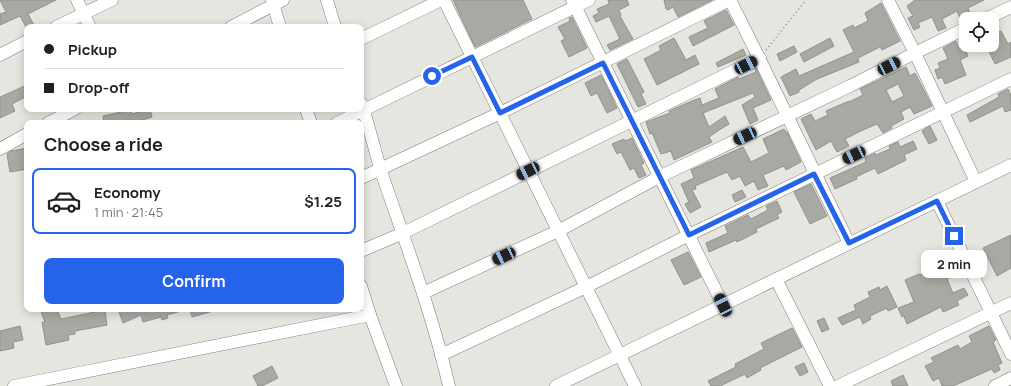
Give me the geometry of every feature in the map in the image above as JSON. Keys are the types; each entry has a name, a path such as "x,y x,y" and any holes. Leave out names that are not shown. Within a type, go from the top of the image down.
{"street":[{"path":"77,0 89,24"},
{"path":"62,24 112,0"},
{"path":"327,0 334,24"},
{"path":"364,38 443,0 635,386"},
{"path":"364,106 472,57 574,3 589,0"},
{"path":"364,177 500,113 730,0 760,58 814,174 849,243"},
{"path":"888,0 915,53 976,182"},
{"path":"236,24 276,2 280,24"},
{"path":"574,3 723,305"},
{"path":"999,13 1011,7"},
{"path":"423,293 558,231 659,177 850,86 959,31"},
{"path":"0,54 24,42"},
{"path":"364,250 760,58"},
{"path":"442,355 586,287 689,235 1011,79"},
{"path":"54,120 69,112"},
{"path":"342,120 354,112"},
{"path":"364,112 381,170 423,293 442,355 449,386"},
{"path":"0,149 24,136"},
{"path":"556,386 1011,165"},
{"path":"937,201 1011,354"},
{"path":"776,279 830,386"},
{"path":"364,296 396,386"},
{"path":"838,386 991,314 1011,303"},
{"path":"14,386 370,315"},
{"path":"995,386 1011,378"}],"path":[{"path":"760,58 806,0"}],"building":[{"path":"0,0 56,0 28,14 33,24 24,24 20,16 0,25 0,14 6,12"},
{"path":"453,0 523,0 532,19 475,47"},
{"path":"608,0 627,0 629,5 619,10 620,16 633,39 610,50 607,45 620,39 609,16 596,22 593,16 599,13 597,9 609,4"},
{"path":"664,0 712,0 678,17 673,7 668,10 666,9"},
{"path":"915,0 984,0 968,8 970,12 959,12 959,16 957,11 942,19 946,28 938,31 932,17 918,23 920,27 914,30 908,18 913,16 907,6"},
{"path":"881,3 900,41 882,50 880,47 858,58 859,62 817,79 799,90 799,92 790,96 781,77 796,69 799,76 854,52 843,30 853,25 854,28 868,21 865,13"},
{"path":"726,10 734,25 693,46 689,37 708,28 704,21"},
{"path":"572,17 587,48 569,57 561,41 565,39 558,27 570,21 569,18"},
{"path":"1001,31 1008,44 1011,42 1011,57 995,64 989,52 999,52 999,32"},
{"path":"674,38 686,60 695,55 699,64 657,85 644,59 661,50 659,46"},
{"path":"830,38 834,46 804,62 800,54"},
{"path":"956,41 959,52 966,52 968,56 960,60 966,75 945,84 942,77 938,79 935,70 940,68 938,63 948,59 943,48"},
{"path":"794,46 797,52 780,61 777,54"},
{"path":"743,49 746,55 718,67 716,63"},
{"path":"627,59 644,92 641,94 646,104 638,107 617,64"},
{"path":"906,67 910,76 915,73 932,106 914,114 910,107 901,112 904,119 891,126 892,128 883,133 877,124 863,130 845,139 849,146 837,152 831,141 816,150 801,119 811,114 815,121 828,115 826,111 863,95 860,89","holes":["898,84 904,96 892,102 886,90"]},
{"path":"756,68 771,100 753,108 758,120 750,124 742,105 755,97 753,93 703,113 709,127 725,116 729,124 709,137 712,142 674,160 671,151 661,154 652,133 650,134 646,122 670,113 669,111 700,98 702,105 719,98 715,89 738,77 739,79 756,72"},
{"path":"601,75 617,108 607,113 597,93 591,96 585,83"},
{"path":"24,86 24,98 12,104 15,111 0,118 0,97"},
{"path":"1008,89 1011,95 1011,110 1005,112 1003,106 970,122 967,115 999,97 998,94"},
{"path":"122,112 132,112 132,114 139,112 151,112 152,117 142,120 104,120 103,116"},
{"path":"930,126 937,140 929,144 922,131"},
{"path":"784,129 787,132 801,162 786,170 784,166 763,175 768,186 758,190 754,181 745,186 740,176 732,180 727,172 695,186 696,189 692,190 701,207 690,213 685,204 689,202 681,184 694,178 691,170 743,147 751,162 769,153 763,139"},
{"path":"632,138 644,163 641,165 646,175 639,178 634,168 630,170 621,152 617,154 612,144 624,139 625,141"},
{"path":"913,141 917,149 904,155 906,160 878,174 875,168 856,177 857,179 835,189 830,178 866,162 865,158 875,153 876,155 890,149 889,146 898,142 900,147"},
{"path":"24,149 24,170 10,172 7,154 11,151"},
{"path":"811,184 827,216 810,224 794,192"},
{"path":"742,190 746,197 735,202 732,195"},
{"path":"777,201 782,212 777,215 779,218 756,229 757,232 737,242 736,240 709,252 706,243 728,233 725,226 748,215 751,219 768,210 766,206"},
{"path":"1011,235 1011,268 997,276 983,248"},
{"path":"688,252 701,277 684,285 671,260"},
{"path":"949,257 957,274 947,279 953,293 964,288 968,295 957,301 959,305 943,312 941,307 907,324 904,316 902,317 898,308 914,302 905,280 938,267 936,262"},
{"path":"887,286 897,307 888,311 887,308 870,316 871,319 863,324 860,317 842,325 838,318 856,310 854,305 870,297 868,292 879,287 880,290"},
{"path":"41,312 58,312 61,319 95,312 105,312 107,325 75,331 75,334 68,335 69,340 46,345 42,322 45,322"},
{"path":"119,312 178,312 167,315 168,318 162,320 161,317 143,322 141,315 123,323"},
{"path":"191,312 210,312 192,317"},
{"path":"824,318 829,329 822,332 817,321"},
{"path":"20,326 23,340 13,342 14,348 0,351 0,331"},
{"path":"989,326 996,340 993,342 1002,363 998,365 1000,370 994,373 992,369 953,386 942,386 939,378 933,381 925,366 934,362 931,358 958,345 960,349 972,342 969,336"},
{"path":"792,328 802,347 760,368 761,370 747,378 745,374 720,386 711,386 708,381 736,367 735,364 764,349 761,343"},
{"path":"804,363 808,372 800,376 795,367"},
{"path":"272,366 278,378 262,386 258,386 253,376"},
{"path":"903,375 908,386 893,386 891,381"}],"route":[{"path":"432,76 472,57 500,113 603,63 689,235 814,174 849,243 937,201 954,236"}]}
